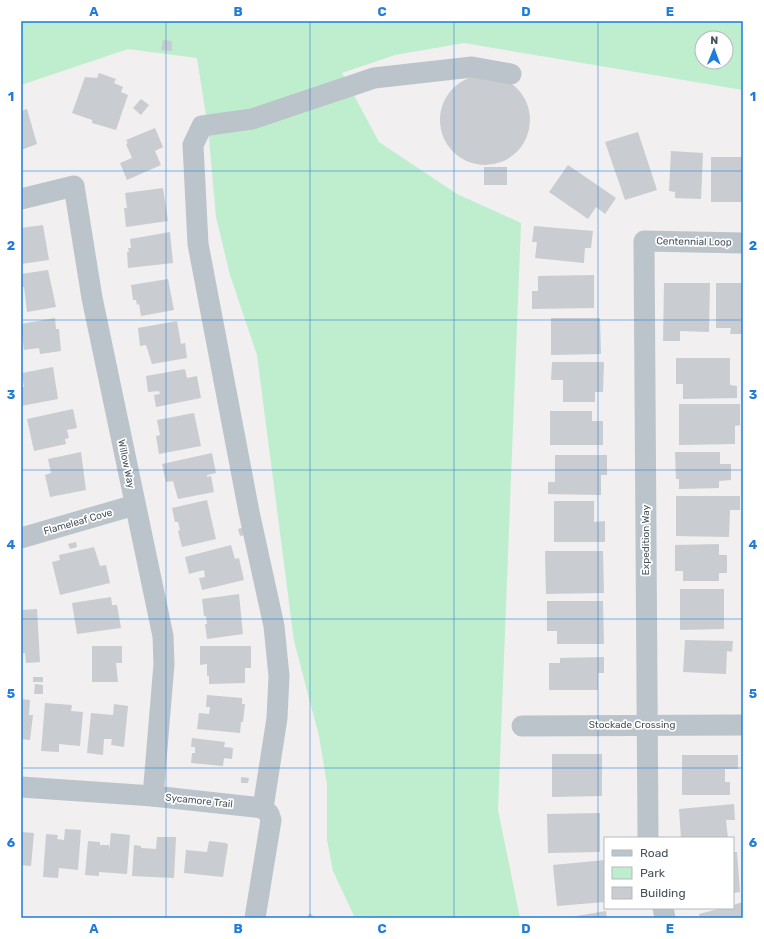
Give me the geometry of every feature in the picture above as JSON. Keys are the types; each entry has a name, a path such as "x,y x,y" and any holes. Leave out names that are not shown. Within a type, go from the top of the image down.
{"street":[{"path":"255,918 271,820 269,814 263,808 279,698 275,640 198,244 194,145 202,126 252,119 374,78 472,67 511,74"},
{"name":"Willow Way","path":"21,199 74,186 92,298 163,636 164,664 153,796"},
{"name":"Centennial Loop","path":"644,241 743,243"},
{"name":"Expedition Way","path":"644,241 648,837"},
{"name":"Flameleaf Cove","path":"21,538 135,505"},
{"name":"Stockade Crossing","path":"522,726 743,725"},
{"name":"Sycamore Trail","path":"21,787 153,796 263,808"}],"green space":[{"path":"21,21 743,21 743,90 464,43 395,55 342,73 379,142 457,194 521,223 498,810 520,918 355,918 333,871 327,840 327,784 319,736 294,641 257,355 230,275 216,217 208,128 197,58 128,49 21,85"}],"building":[{"path":"163,40 172,41 172,51 161,50"},
{"path":"99,73 116,79 114,83 123,87 121,92 128,95 116,130 92,123 92,120 72,113 85,77 97,78"},
{"path":"485,75 502,79 517,88 526,103 530,120 526,137 517,152 502,161 485,165 468,161 453,152 444,137 440,120 444,103 453,88 468,79"},
{"path":"141,99 149,105 141,115 133,108"},
{"path":"27,109 37,144 21,150 21,111"},
{"path":"155,128 163,147 155,151 161,165 127,180 120,163 132,158 126,144 128,143 126,140"},
{"path":"638,132 657,190 625,200 605,142"},
{"path":"671,151 703,153 701,199 675,198 675,192 669,191"},
{"path":"711,157 743,157 743,202 711,202"},
{"path":"568,165 616,198 605,214 596,207 588,219 549,192"},
{"path":"484,167 507,167 507,185 484,185"},
{"path":"163,188 168,221 126,227 124,208 127,208 125,193"},
{"path":"43,225 49,260 21,264 21,228"},
{"path":"534,226 593,231 591,248 585,248 584,263 535,258 537,242 532,242"},
{"path":"170,232 173,263 128,268 127,252 129,252 128,248 131,248 130,239"},
{"path":"48,270 56,307 27,312 24,287 21,287 21,274"},
{"path":"594,275 594,308 532,309 532,291 538,291 538,276"},
{"path":"168,279 174,310 141,316 139,304 137,305 136,300 133,300 131,285"},
{"path":"664,283 710,283 709,332 680,331 680,341 663,341"},
{"path":"716,283 743,283 743,334 730,334 731,328 716,328"},
{"path":"55,318 56,329 59,329 61,351 40,354 39,348 24,350 21,324"},
{"path":"551,318 600,318 601,354 551,355"},
{"path":"177,321 181,344 185,343 187,358 152,364 146,345 140,346 138,328"},
{"path":"676,358 730,358 730,385 737,386 737,398 683,399 683,384 676,384"},
{"path":"552,362 604,362 603,392 595,392 595,402 563,402 563,380 551,380"},
{"path":"53,367 58,399 21,406 21,387 24,387 22,373"},
{"path":"185,369 187,378 197,376 201,398 156,407 154,395 160,394 159,391 148,392 146,376"},
{"path":"679,404 740,404 740,425 735,426 735,444 679,445"},
{"path":"73,409 77,428 67,430 69,438 65,439 66,444 34,451 27,419"},
{"path":"550,411 592,411 592,421 603,421 603,445 550,445"},
{"path":"194,413 201,446 159,454 156,436 160,435 157,420"},
{"path":"81,452 86,490 50,497 45,475 51,473 48,459"},
{"path":"675,452 720,452 720,464 731,464 731,480 719,481 719,488 679,489 679,479 676,479"},
{"path":"212,453 216,473 207,475 207,477 211,476 214,492 178,499 173,481 166,482 162,464"},
{"path":"555,455 607,455 607,475 601,475 601,495 548,494 548,482 555,482"},
{"path":"676,496 740,496 740,510 730,510 729,537 676,536"},
{"path":"207,500 216,539 182,547 178,531 180,530 178,522 175,522 172,508"},
{"path":"554,501 594,501 594,522 605,521 605,542 554,542"},
{"path":"244,527 245,535 240,536 238,529"},
{"path":"76,542 77,547 70,549 68,544"},
{"path":"719,544 719,555 727,555 727,573 719,573 719,581 683,581 683,571 675,571 675,545"},
{"path":"231,545 235,559 239,558 244,580 202,590 199,578 205,577 204,570 189,574 185,557"},
{"path":"94,547 100,566 106,565 110,583 60,595 52,562 60,560 59,555"},
{"path":"545,551 603,551 604,593 546,594"},
{"path":"680,589 724,589 724,629 680,630"},
{"path":"239,594 243,634 207,639 205,624 207,624 206,616 204,616 202,599"},
{"path":"111,597 112,605 117,605 121,628 77,634 72,603"},
{"path":"547,601 603,601 604,644 557,644 557,631 547,631"},
{"path":"37,609 40,662 26,663 25,653 21,653 21,610"},
{"path":"685,640 733,641 732,652 727,651 726,674 683,672"},
{"path":"92,646 122,646 122,663 116,663 118,682 92,682"},
{"path":"200,646 251,646 251,668 245,668 245,683 209,684 207,664 200,665"},
{"path":"604,657 604,673 598,673 598,690 549,690 549,663 560,663 560,658"},
{"path":"33,677 43,677 43,682 33,682"},
{"path":"35,684 43,685 43,694 34,694"},
{"path":"207,695 242,698 242,704 245,704 240,733 197,729 199,713 209,714 210,707 206,707"},
{"path":"21,699 30,700 29,715 33,715 30,740 21,739"},
{"path":"45,703 72,705 71,711 83,712 80,746 59,744 59,752 41,751"},
{"path":"114,704 128,706 124,747 111,745 112,739 104,739 103,755 87,753 91,713 113,715"},
{"path":"192,738 225,742 224,747 233,748 232,759 224,758 223,766 191,763 192,753 195,753 195,747 191,747"},
{"path":"552,754 602,754 602,796 552,797"},
{"path":"682,755 738,755 738,769 725,769 725,782 730,782 730,795 682,795"},
{"path":"241,777 249,778 248,783 241,783"},
{"path":"734,804 735,820 726,820 728,837 681,837 679,809"},
{"path":"600,813 600,852 548,853 547,814"},
{"path":"65,829 81,830 78,870 59,868 58,878 43,877 46,834 58,835 57,839 64,840"},
{"path":"21,832 34,833 31,866 21,865"},
{"path":"111,833 130,835 127,874 99,872 99,876 85,875 88,841 100,842 100,845 109,845 109,851"},
{"path":"157,837 176,837 174,878 132,876 134,845 141,846 141,848 156,849"},
{"path":"209,841 226,843 228,845 223,877 184,873 186,850 207,852"},
{"path":"734,852 737,852 740,892 734,893"},
{"path":"604,860 604,902 557,906 553,865"},
{"path":"743,902 743,918 700,918 699,914 718,909 734,909 734,905"},
{"path":"606,911 607,918 571,918 571,917"},
{"path":"310,913 315,918 306,918"}]}
